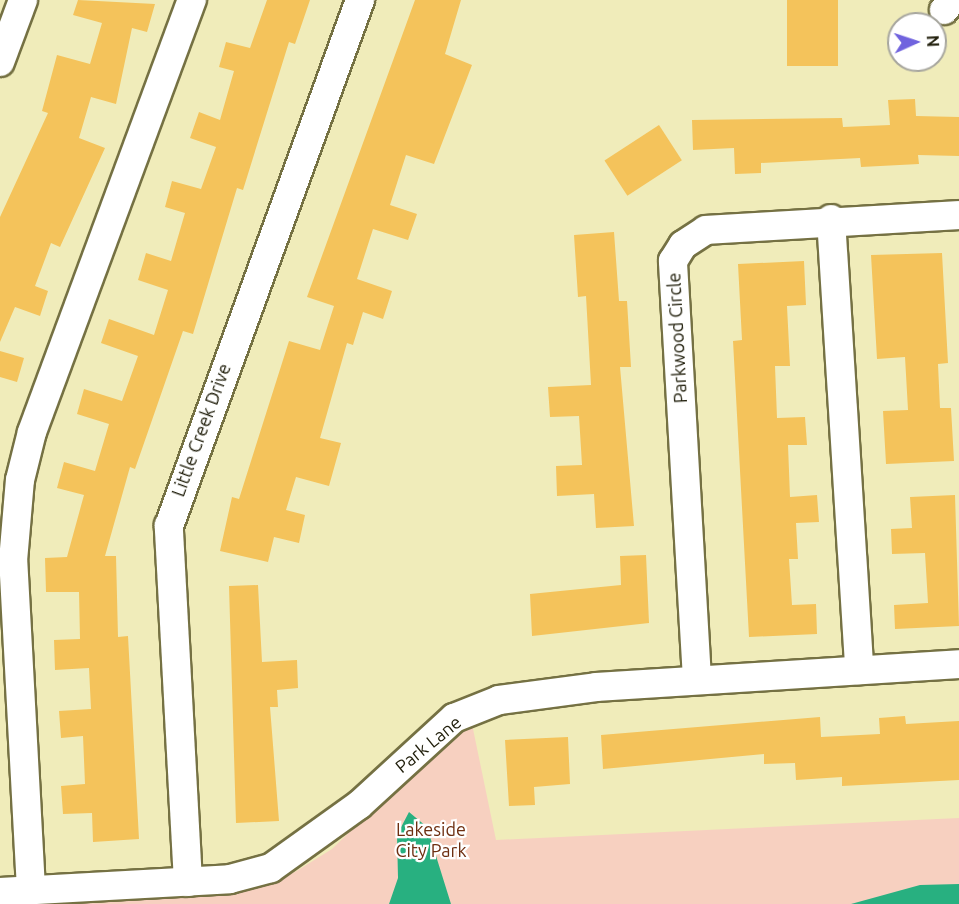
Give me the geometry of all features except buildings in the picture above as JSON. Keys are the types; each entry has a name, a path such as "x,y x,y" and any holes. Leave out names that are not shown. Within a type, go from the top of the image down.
{"street":[{"path":"0,62 23,0"},
{"path":"31,890 13,561 20,480 32,432 192,0"},
{"name":"Little Creek Drive","path":"188,882 169,526 360,0"},
{"name":"Parkwood Circle","path":"697,679 673,261 683,245 706,230 831,219 959,214"},
{"path":"831,219 859,670"},
{"name":"Park Lane","path":"0,892 188,882 272,868 359,805 454,718 499,700 697,679 959,664"}],"green space":[{"name":"Lakeside City Park","path":"472,724 496,840 959,818 959,904 0,904 254,886 295,872 332,849 441,743"}],"shaded area":[{"path":"409,812 427,827 451,904 389,904 398,878 397,835"},
{"path":"959,884 959,904 851,904 920,885"}]}
